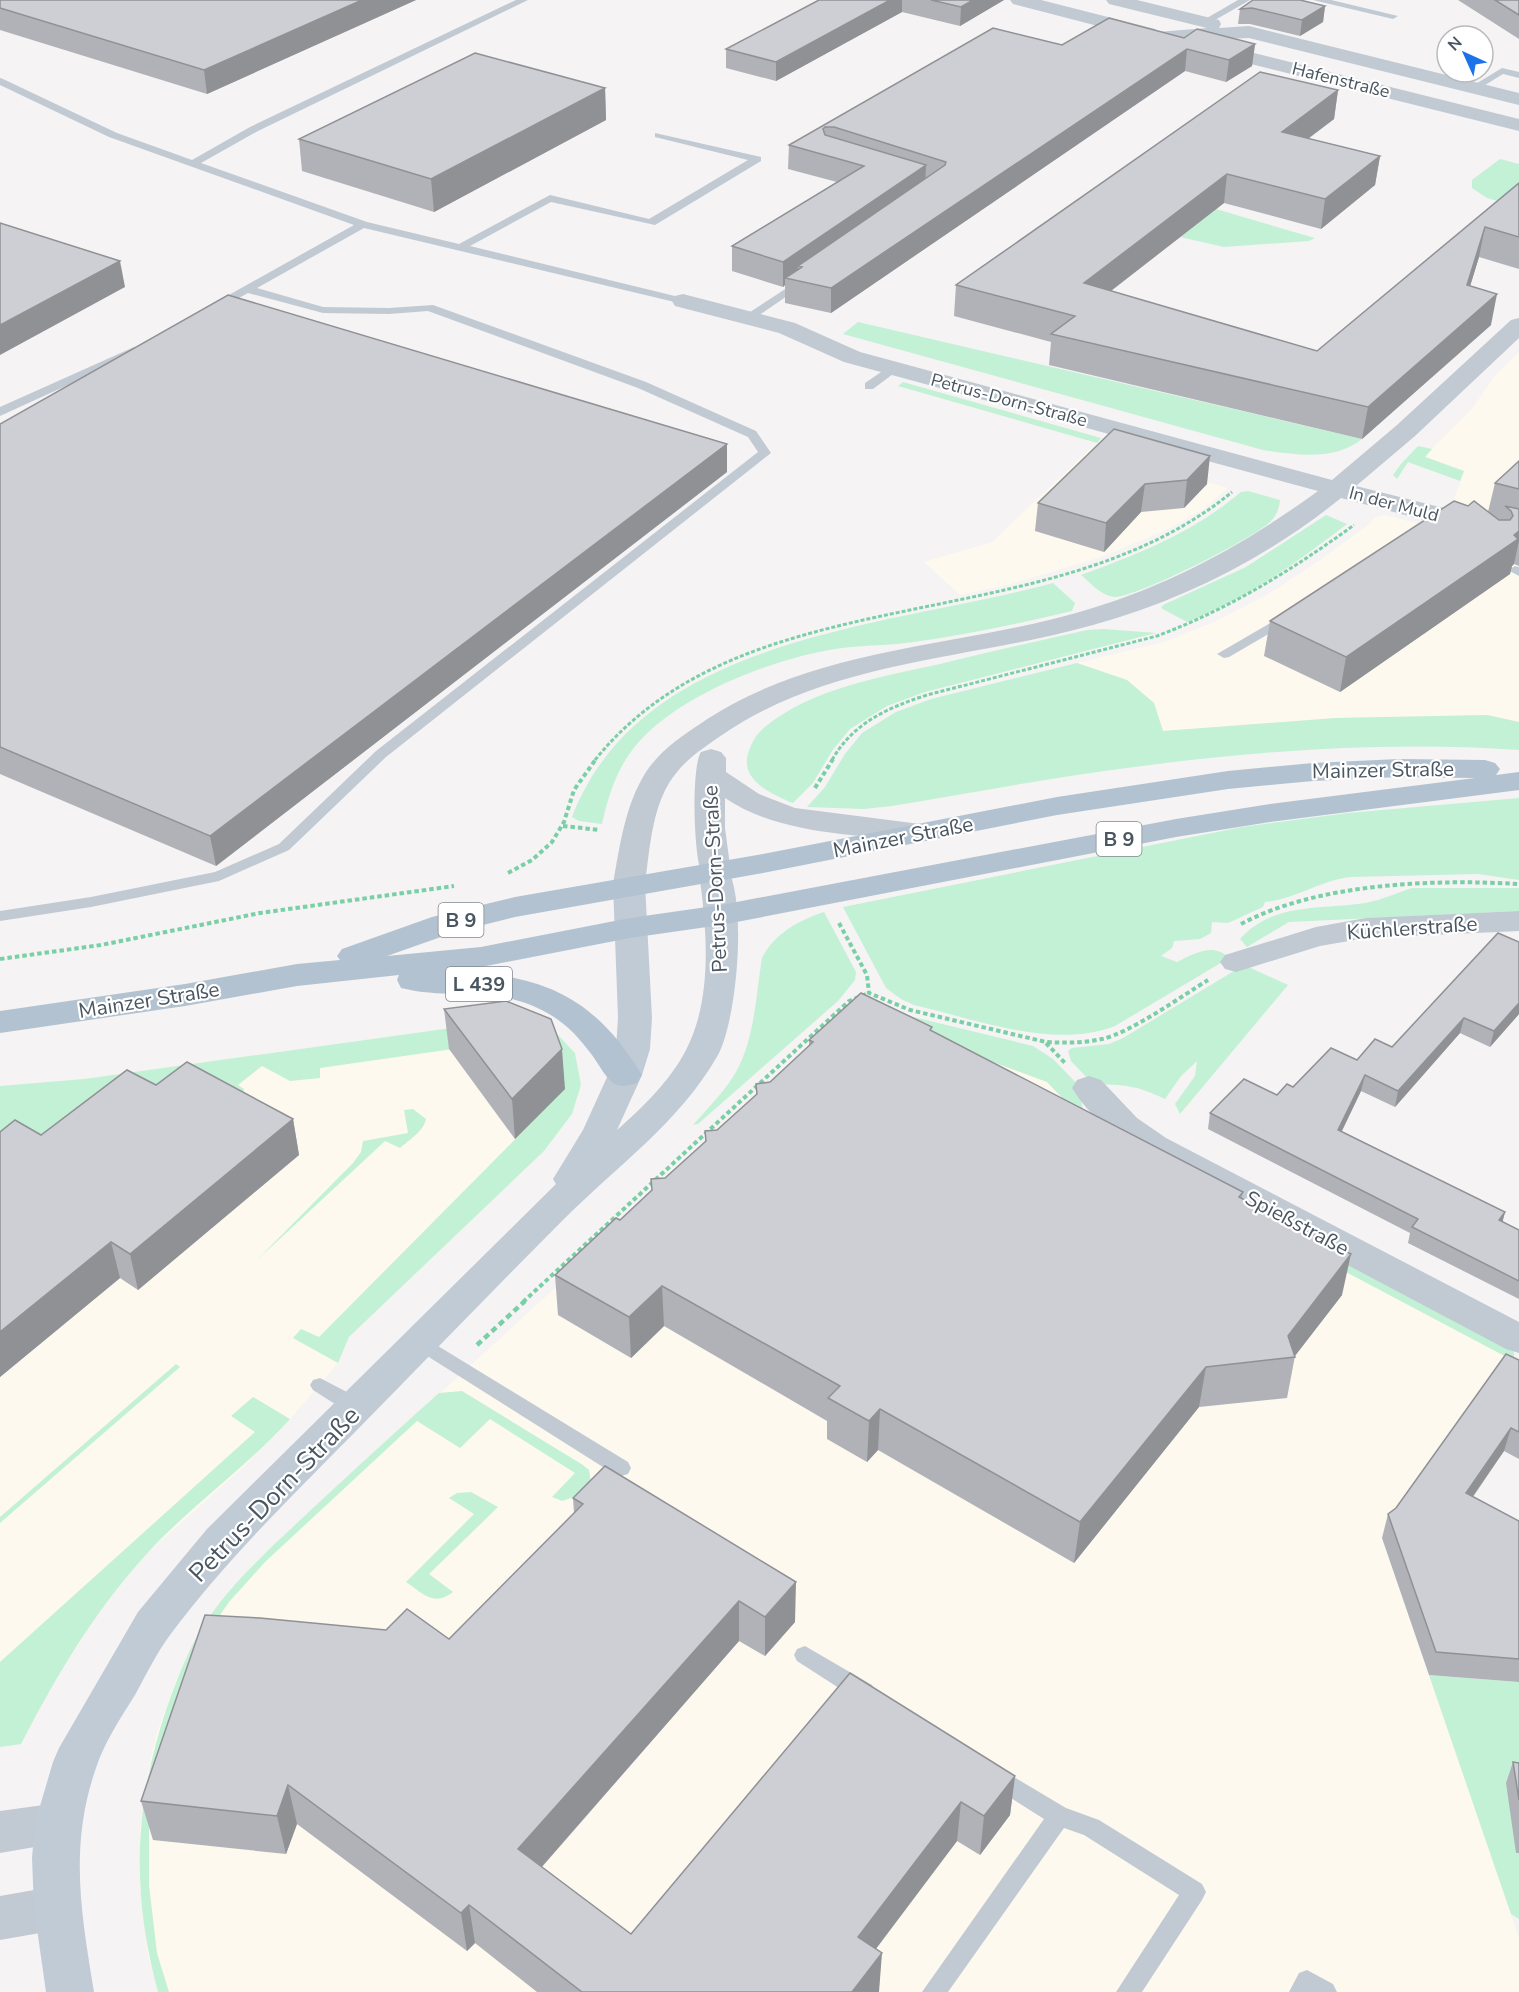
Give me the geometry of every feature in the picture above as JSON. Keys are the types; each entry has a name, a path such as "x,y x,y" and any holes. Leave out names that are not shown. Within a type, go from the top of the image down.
{"main road":[{"name":"Mainzer Straße","path":"297,975 472,916 629,884 715,873 1156,790 1275,774 1362,767 1428,766 1519,772"},
{"name":"Mainzer Straße","path":"0,1022 162,999 297,975 481,957 1270,813 1519,781"},
{"name":"Petrus-Dorn-Straße","path":"58,1823 75,1762 153,1624 222,1541 553,1208 634,1135 674,1095 703,1051 716,1017 721,974 721,915 715,873"},
{"name":"Petrus-Dorn-Straße","path":"553,1208 600,1130 625,1075 633,1049 635,1018 629,884"},
{"name":"L 439","path":"297,975 503,985 529,991 562,1006 581,1021 625,1075"},
{"path":"58,1823 55,1858 57,1908 70,1992"}],"street":[{"name":"Hafenstraße","path":"1019,0 1163,36 1272,68 1519,125"},
{"name":"Hafenstraße","path":"1115,0 1519,99"},
{"name":"Hafenstraße","path":"1163,36 1240,31"},
{"name":"Petrus-Dorn-Straße","path":"683,301 787,328 852,357 1339,489"},
{"name":"Petrus-Dorn-Straße","path":"629,884 641,816 649,793 662,771 687,746 728,718 777,692 826,674 1066,624 1144,599 1194,579 1242,555 1295,522 1339,489 1519,325"},
{"name":"In der Muld","path":"1339,489 1428,521 1463,522 1519,535"},
{"name":"Petrus-Dorn-Straße","path":"715,873 710,828 710,775 712,753 717,737 728,718"},
{"name":"Petrus-Dorn-Straße","path":"710,775 748,800 771,811 793,817 920,833"},
{"name":"Küchlerstraße","path":"1236,962 1316,937 1366,928 1519,921"},
{"name":"Spießstraße","path":"1089,1088 1125,1127 1154,1147 1519,1339"},
{"path":"0,1832 58,1823"},
{"path":"0,1918 57,1908"}],"lane":[{"path":"192,164 254,129 523,0"},
{"path":"1205,22 1245,0"},
{"path":"1318,0 1393,16"},
{"path":"1474,88 1502,71 1519,75"},
{"path":"0,81 113,135 363,224 683,301"},
{"path":"459,248 550,198 651,223 757,159 659,135"},
{"path":"207,312 363,224"},
{"path":"748,318 815,272"},
{"path":"0,915 91,902 219,876 284,847 381,754 765,453 752,434 642,385 429,307 389,311 323,310 247,289"},
{"path":"0,412 146,345"},
{"path":"869,386 892,368"},
{"path":"1463,522 1489,544"},
{"path":"1224,654 1294,614"},
{"path":"420,1342 621,1468"},
{"path":"320,1386 357,1406"},
{"path":"805,1654 883,1704"},
{"path":"971,1760 1059,1816 1091,1827 1194,1892 1128,1992"},
{"path":"934,1992 1059,1816"},
{"path":"1301,1992 1308,1982 1325,1992"}],"path":[{"path":"1065,575 1110,559 1188,525 1234,490"},
{"path":"506,874 524,866 545,850 563,826"},
{"path":"0,959 101,945 260,912 465,885"},
{"path":"824,895 867,975 868,993"},
{"path":"456,1364 849,1001 868,993 910,1010 1046,1042 1087,1041 1120,1034 1236,962"}],"shaded area":[{"path":"1519,352 1519,524 1453,502 1464,471 1424,456 1471,410 1495,375"},
{"path":"1090,449 1228,488 1204,509 1166,530 1098,558 1011,584 960,595 924,562 992,542"},
{"path":"1386,515 1419,524 1519,541 1519,722 1487,715 1335,718 1163,731 1154,703 1127,680 1077,663 1163,642 1214,622 1268,594 1320,560 1367,526 1375,517"},
{"path":"857,1012 1047,1082 1108,1146 1514,1361 1382,1538 1519,1938 1519,1992 158,1992 148,1956 140,1887 140,1830 149,1767 156,1736 176,1680 223,1600 253,1564"},
{"path":"516,1019 559,1036 575,1053 581,1085 572,1114 544,1151 349,1337 338,1363 279,1432 238,1472 0,1684 0,1143 84,1079"}],"green space":[{"path":"1500,159 1519,164 1519,207 1487,198 1472,188 1472,180"},
{"path":"1216,209 1315,238 1309,241 1224,247 1180,237"},
{"path":"858,322 1362,439 1340,451 1315,455 1263,450 843,334"},
{"path":"903,382 1101,438 1097,443 898,386"},
{"path":"1418,446 1432,449 1425,457 1464,471 1460,481 1408,462 1397,479 1393,475"},
{"path":"1248,491 1280,500 1275,516 1261,529 1195,565 1146,588 1115,597 1101,592 1081,575 1165,541 1204,519 1241,492"},
{"path":"1326,515 1347,524 1290,566 1251,591 1187,622 1161,608 1163,605 1246,567"},
{"path":"1053,583 1075,603 1072,611 948,637 848,647 804,655 722,684 671,714 633,749 613,785 602,824 579,821 572,817 606,756 654,709 713,674 778,648 849,628"},
{"path":"1087,630 1156,633 925,692 887,706 850,729 832,751 813,783 793,803 760,786 749,772 748,754 754,739 762,730 784,714 826,693 895,674"},
{"path":"1077,663 1127,680 1154,703 1163,731 1335,718 1487,715 1519,722 1519,750 1423,746 1278,752 1104,771 892,806 864,809 807,807 825,787 845,754 862,733 896,712 931,699"},
{"path":"1519,798 1519,880 1478,874 1350,877 1265,902 1263,907 1228,923 1212,922 1211,933 1200,939 1174,941 1172,948 1161,956 1177,962 1210,950 1223,953 1229,958 1115,1026 1091,1033 1066,1035 1014,1030 914,1005 901,999 886,988 843,907 1242,827 1348,813"},
{"path":"1412,888 1519,888 1519,911 1289,922 1247,947 1240,939 1266,919 1280,914 1295,910 1365,903"},
{"path":"824,912 856,972 855,980 838,1001 698,1124 693,1125 738,1069 753,1023 762,958 767,949 788,929"},
{"path":"1244,965 1288,985 1180,1114 1175,1104 1195,1076 1197,1061 1181,1076 1165,1099 1130,1087 1093,1084 1071,1061 1068,1051 1072,1048 1109,1044 1123,1038"},
{"path":"872,1007 1033,1046 1053,1059 1080,1087 1083,1113 1514,1348 1514,1361 1108,1146 1047,1082 857,1012"},
{"path":"516,1019 559,1036 575,1053 581,1085 572,1114 544,1151 349,1337 338,1363 293,1338 301,1329 319,1337 565,1089 509,1041 320,1068 320,1078 290,1081 262,1066 238,1085 244,1089 240,1114 0,1175 0,1086 84,1079"},
{"path":"413,1109 426,1119 416,1135 400,1148 385,1141 257,1260 353,1163 361,1152 363,1141 408,1133 404,1110"},
{"path":"176,1364 180,1367 0,1523 0,1517"},
{"path":"462,1391 583,1465 589,1470 591,1482 577,1496 562,1501 552,1497 575,1473 490,1419 460,1448 417,1421 265,1562 229,1602 211,1628 152,1798 149,1829 149,1885 157,1953 169,1992 158,1992 143,1919 140,1884 143,1814 156,1743 167,1707 193,1644 228,1593 283,1536 439,1393"},
{"path":"253,1397 290,1419 153,1547 96,1617 50,1691 21,1744 0,1747 0,1662 255,1432 231,1416"},
{"path":"471,1492 498,1507 429,1574 453,1592 434,1599 406,1582 474,1514 449,1498 457,1493"},
{"path":"1429,1675 1519,1682 1519,1919 1511,1914"}],"building":[{"path":"0,0 362,0 204,70 0,8"},
{"path":"819,0 890,0 776,62 726,49"},
{"path":"931,0 973,0 961,7"},
{"path":"1253,0 1300,0 1325,6 1302,20 1252,8 1240,9"},
{"path":"1495,0 1519,0 1519,15"},
{"path":"1109,18 1184,38 1197,29 1255,44 1229,60 1187,49 831,288 785,278 802,267 798,266 945,165 946,162 834,127 825,127 823,129 825,135 926,165 783,262 732,246 864,166 789,145 993,28 1062,45"},
{"path":"475,53 605,88 431,179 299,139"},
{"path":"1260,72 1338,90 1282,132 1380,156 1325,199 1227,174 1084,283 1317,351 1519,183 1519,237 1485,227 1467,285 1497,294 1368,407 1051,334 1075,316 956,285"},
{"path":"0,223 120,261 0,325"},
{"path":"228,295 727,444 210,836 0,747 0,424"},
{"path":"1114,429 1210,456 1187,480 1145,484 1106,523 1038,503"},
{"path":"1519,461 1519,489 1495,483"},
{"path":"1454,501 1468,506 1474,501 1499,520 1510,520 1513,516 1505,506 1519,509 1519,531 1514,535 1518,539 1346,657 1270,621"},
{"path":"1498,933 1519,942 1519,1003 1494,1031 1464,1018 1398,1091 1365,1075 1338,1130 1505,1212 1499,1220 1519,1230 1519,1281 1412,1227 1418,1219 1210,1113 1244,1079 1277,1095 1287,1084 1293,1087 1331,1048 1357,1060 1375,1039 1392,1047"},
{"path":"861,993 932,1027 930,1030 1243,1192 1239,1197 1351,1254 1288,1336 1295,1357 1206,1367 1080,1522 880,1409 869,1421 828,1398 840,1386 662,1286 629,1317 555,1275 616,1218 620,1220 652,1190 651,1179 665,1178 706,1141 705,1131 717,1130 757,1094 756,1084 770,1082 813,1042 809,1040"},
{"path":"506,1001 551,1019 562,1049 512,1099 444,1009"},
{"path":"187,1062 293,1119 130,1254 111,1242 0,1332 0,1132 15,1120 41,1135 127,1070 156,1085"},
{"path":"1506,1354 1519,1360 1519,1432 1511,1428 1466,1493 1519,1521 1519,1659 1436,1652 1388,1514 1396,1508"},
{"path":"605,1466 796,1582 765,1617 739,1601 518,1849 631,1934 850,1673 1015,1776 984,1816 961,1802 858,1937 882,1953 852,1992 582,1992 469,1905 461,1913 288,1785 277,1816 141,1801 205,1615 386,1630 407,1609 449,1639 583,1504 573,1498"},
{"path":"1513,1762 1519,1763 1519,1800"}]}
